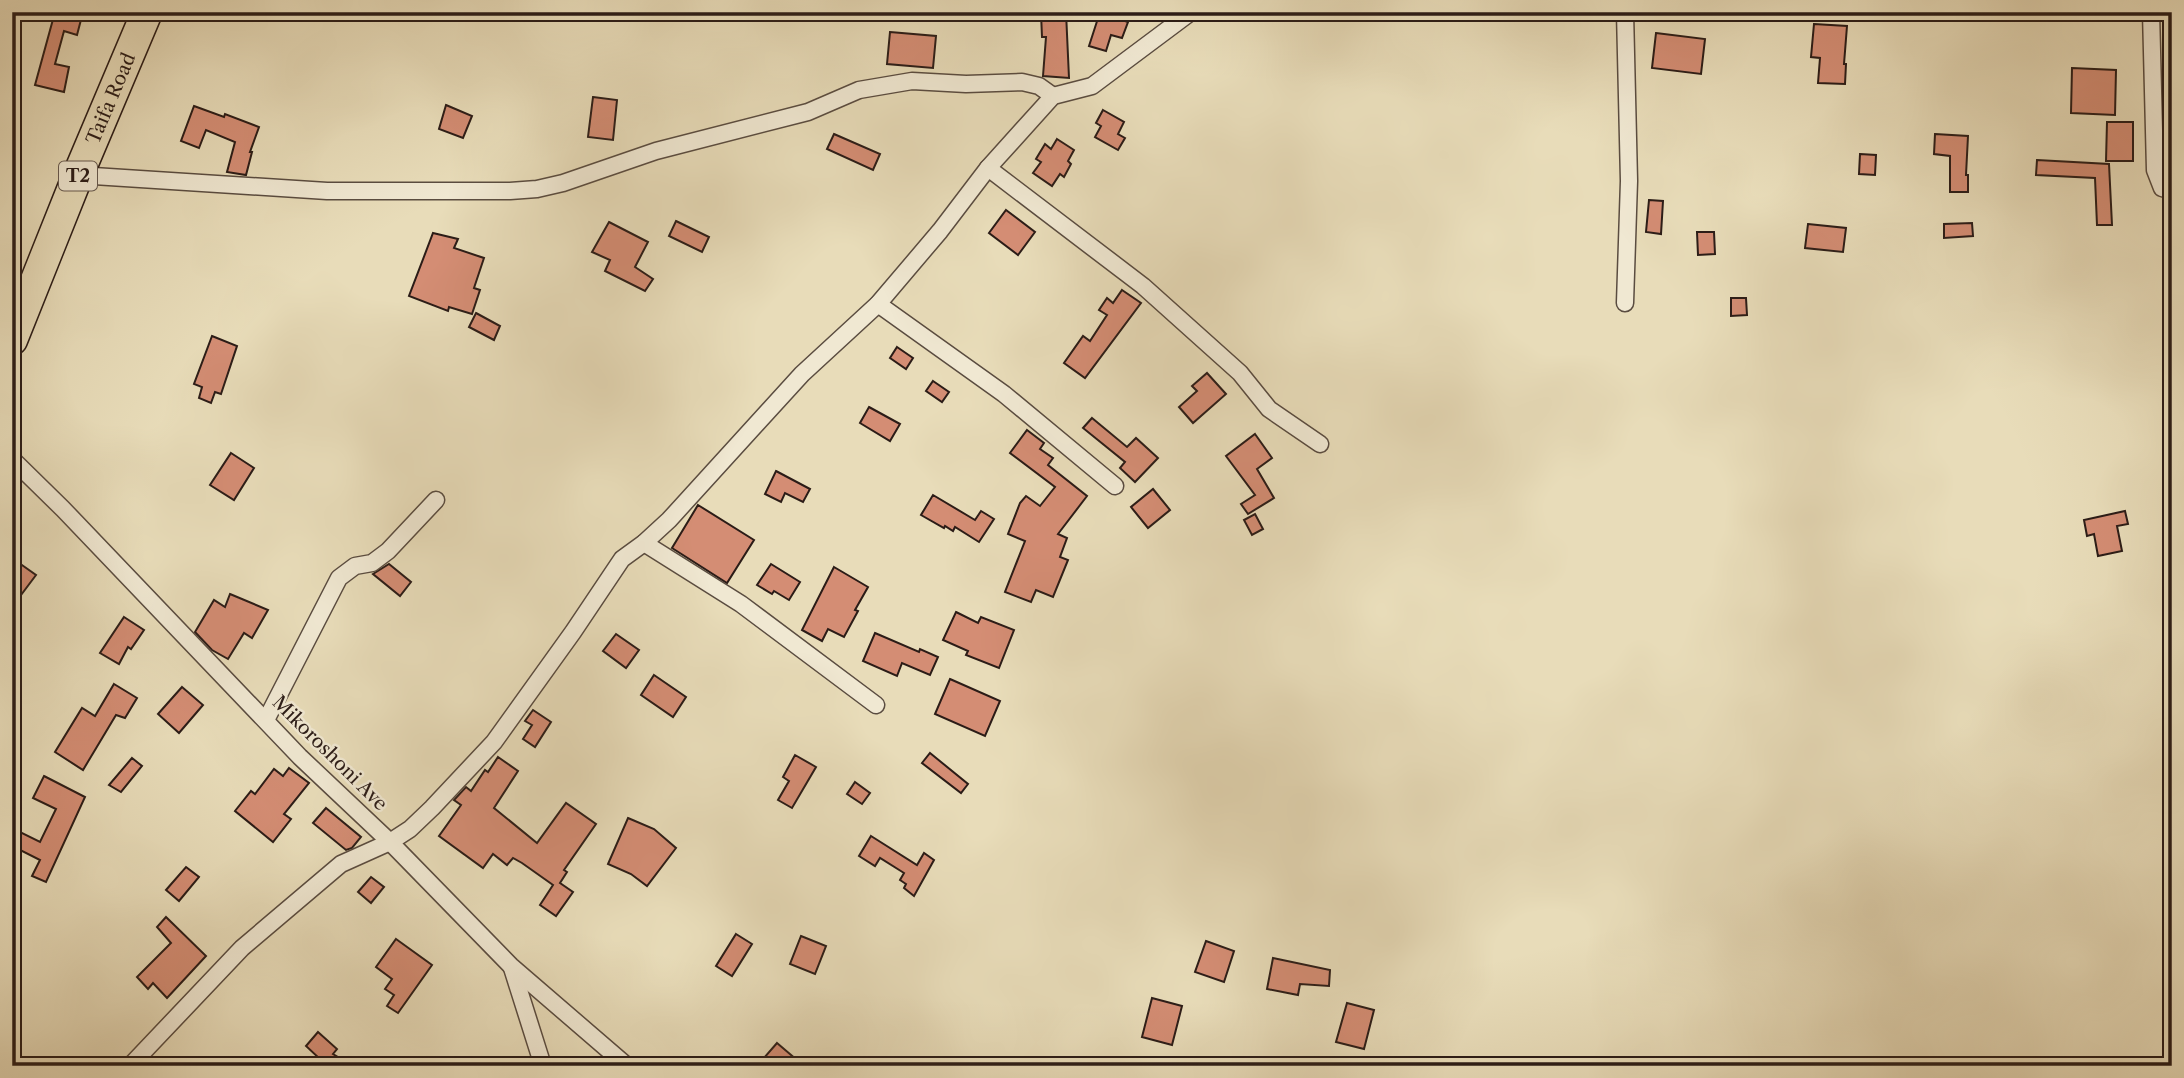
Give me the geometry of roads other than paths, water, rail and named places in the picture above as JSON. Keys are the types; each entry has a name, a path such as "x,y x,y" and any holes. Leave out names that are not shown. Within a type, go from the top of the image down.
{"highway":[{"name":"Taifa Road","path":"12,340 147,12"}],"street":[{"path":"130,1066 242,948 341,864 390,842 410,829 432,808 494,742 622,559 644,543 691,496 802,374 878,304 988,168 1053,96 1092,86 1191,12"},
{"path":"1625,12 1629,181 1625,303"},
{"path":"2151,12 2155,170 2162,187 2172,191"},
{"path":"78,175 327,191 537,189 563,183 634,158 808,112 859,90 912,81 966,84 1022,82 1039,86 1053,96"},
{"path":"988,168 1143,286 1240,373 1269,409 1320,444"},
{"path":"878,304 1004,394 1115,486"},
{"name":"Mikoroshoni Ave","path":"12,459 333,790 390,842 511,966 627,1066"},
{"path":"266,720 340,579 355,566 372,563 388,551 436,500"},
{"path":"644,543 741,604 876,705"},
{"path":"511,966 543,1066"}]}
